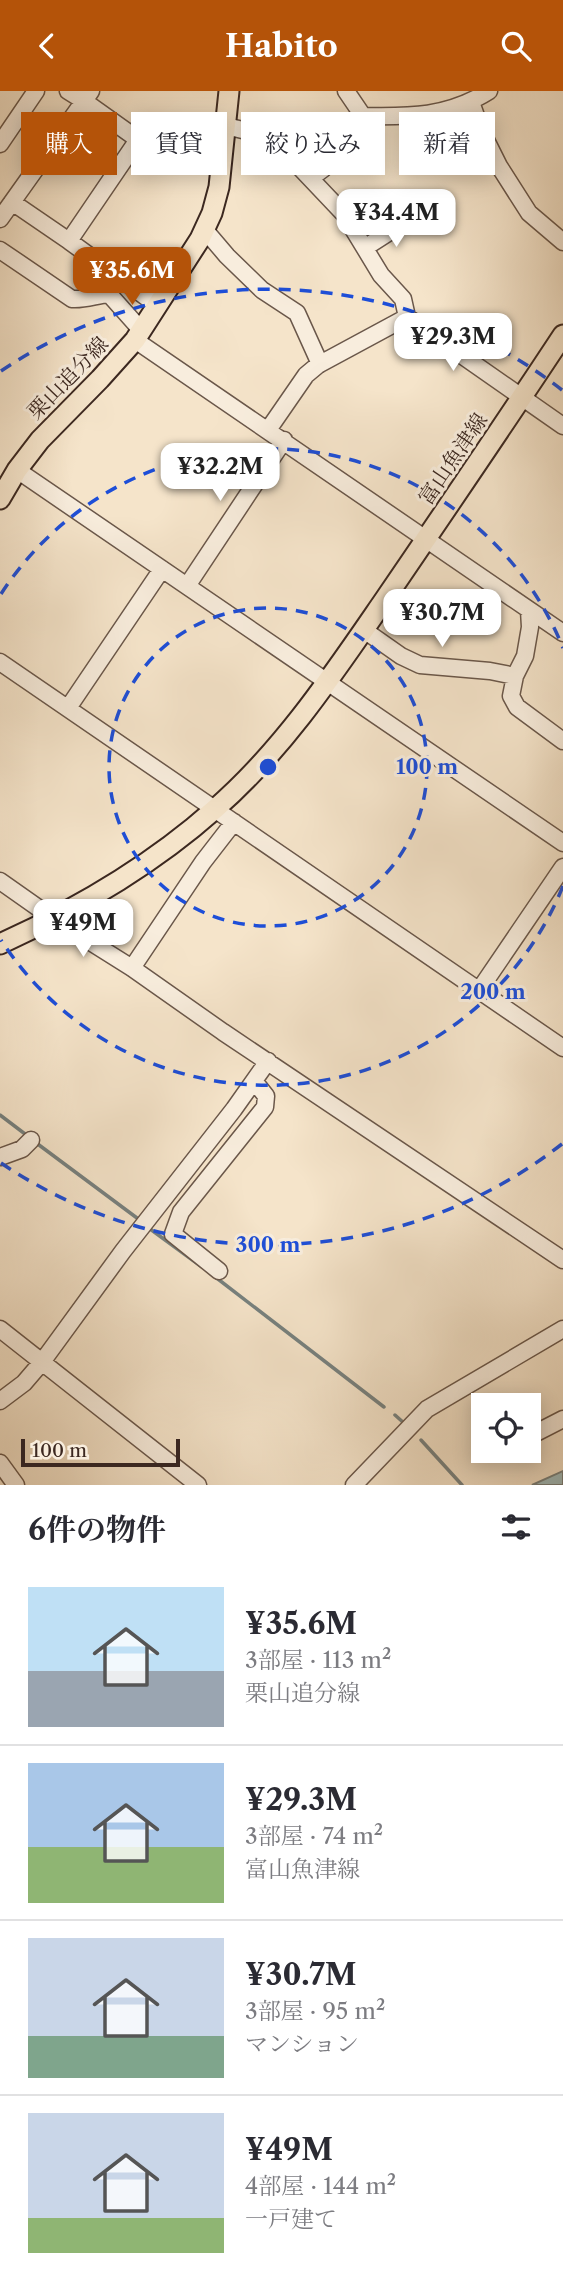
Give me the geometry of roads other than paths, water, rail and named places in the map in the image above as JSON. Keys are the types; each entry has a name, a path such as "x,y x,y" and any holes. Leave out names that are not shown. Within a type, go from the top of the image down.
{"main road":[{"name":"栗山追分線","path":"227,114 229,91"},
{"name":"栗山追分線","path":"0,499 17,470 40,440 100,379 138,335 204,229 212,213 220,175"},
{"name":"富山魚津線","path":"0,944 54,919 164,850 216,809 282,739 327,683 563,335"}],"street":[{"path":"0,143 36,91"},
{"path":"68,91 87,96 131,136"},
{"path":"346,91 360,112"},
{"path":"385,117 443,112 471,102 489,91"},
{"path":"0,219 87,96"},
{"path":"471,102 499,166 528,213 563,242"},
{"path":"227,126 271,137 312,178 344,214 381,275 404,299 407,317 563,426"},
{"path":"69,240 131,150"},
{"path":"312,178 316,175"},
{"path":"12,202 158,305"},
{"path":"366,247 408,220"},
{"path":"204,229 262,290 297,313 320,364"},
{"path":"0,250 72,299 85,300 101,294 110,294 138,335 268,429 563,633"},
{"path":"268,429 306,376 320,364 407,317"},
{"path":"187,586 284,440"},
{"path":"17,470 563,843"},
{"path":"68,708 162,569"},
{"path":"529,610 530,627 525,656 515,676 511,696 517,707 563,741"},
{"path":"364,629 401,656 420,665 515,676"},
{"path":"0,662 563,1048"},
{"path":"132,968 203,862 234,822"},
{"path":"480,989 563,867"},
{"path":"0,881 563,1260"},
{"path":"0,1401 24,1383 42,1361 268,1061"},
{"path":"173,1234 181,1212 265,1107 266,1096 254,1081"},
{"path":"0,1157 22,1149 31,1140"},
{"path":"150,1217 219,1271"},
{"path":"0,1329 197,1485"},
{"path":"354,1485 427,1409 563,1329"},
{"path":"541,1430 563,1419"},
{"path":"0,1463 16,1485"}],"water":[{"path":"563,1471 563,1485 532,1485"}],"waterway":[{"path":"0,1115 29,1137"},
{"path":"35,1142 141,1221"},
{"path":"146,1226 202,1267"},
{"path":"214,1276 384,1407"},
{"path":"395,1415 405,1424"},
{"path":"421,1440 462,1485"}]}
